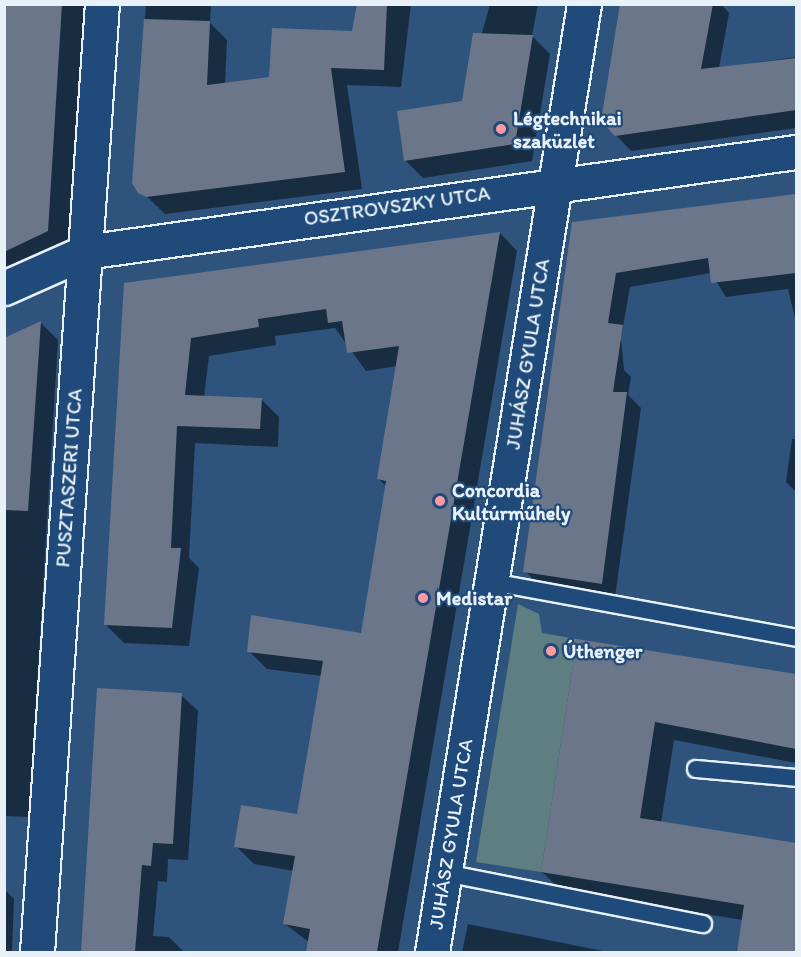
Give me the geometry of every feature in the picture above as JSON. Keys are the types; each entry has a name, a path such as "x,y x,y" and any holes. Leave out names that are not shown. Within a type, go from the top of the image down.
{"street":[{"name":"PUSZTASZERI UTCA","path":"37,952 102,4"},
{"name":"JUHÁSZ GYULA UTCA","path":"432,952 584,4"},
{"name":"OSZTROVSZKY UTCA","path":"4,288 85,252 555,182 796,152"}],"lane":[{"path":"492,582 796,638"},
{"path":"696,769 796,778"},
{"path":"445,873 703,924"}],"green space":[{"path":"518,604 539,614 542,633 577,639 541,872 476,862"}],"building":[{"path":"4,4 62,4 48,231 4,252"},
{"path":"357,4 387,4 384,70 331,68 345,172 146,197 138,193 132,183 144,19 210,21 207,85 269,77 272,28 352,31"},
{"path":"620,4 713,4 701,69 796,58 796,110 615,136 601,121"},
{"path":"473,33 533,35 515,144 404,161 397,111 462,101"},
{"path":"796,194 796,273 711,283 708,258 616,273 608,323 623,325 613,392 627,392 602,584 523,572 572,222"},
{"path":"500,232 377,952 306,952 310,929 283,924 295,856 234,847 241,805 297,814 323,661 247,652 251,615 361,633 386,481 377,479 399,346 347,353 342,321 328,323 326,309 258,319 259,327 191,338 185,395 262,398 260,429 177,426 171,548 181,548 172,628 104,625 124,283"},
{"path":"41,321 28,511 4,510 4,338"},
{"path":"577,639 796,674 796,749 655,722 640,818 796,843 796,952 737,952 744,905 541,872"},
{"path":"97,688 182,693 173,844 153,843 151,866 142,865 135,952 81,952"}],"place":[{"name":"Légtechnikai szaküzlet","path":"501,129"},
{"name":"Concordia Kultúrműhely","path":"440,501"},
{"name":"Medistar","path":"423,598"},
{"name":"Úthenger","path":"551,651"}]}
